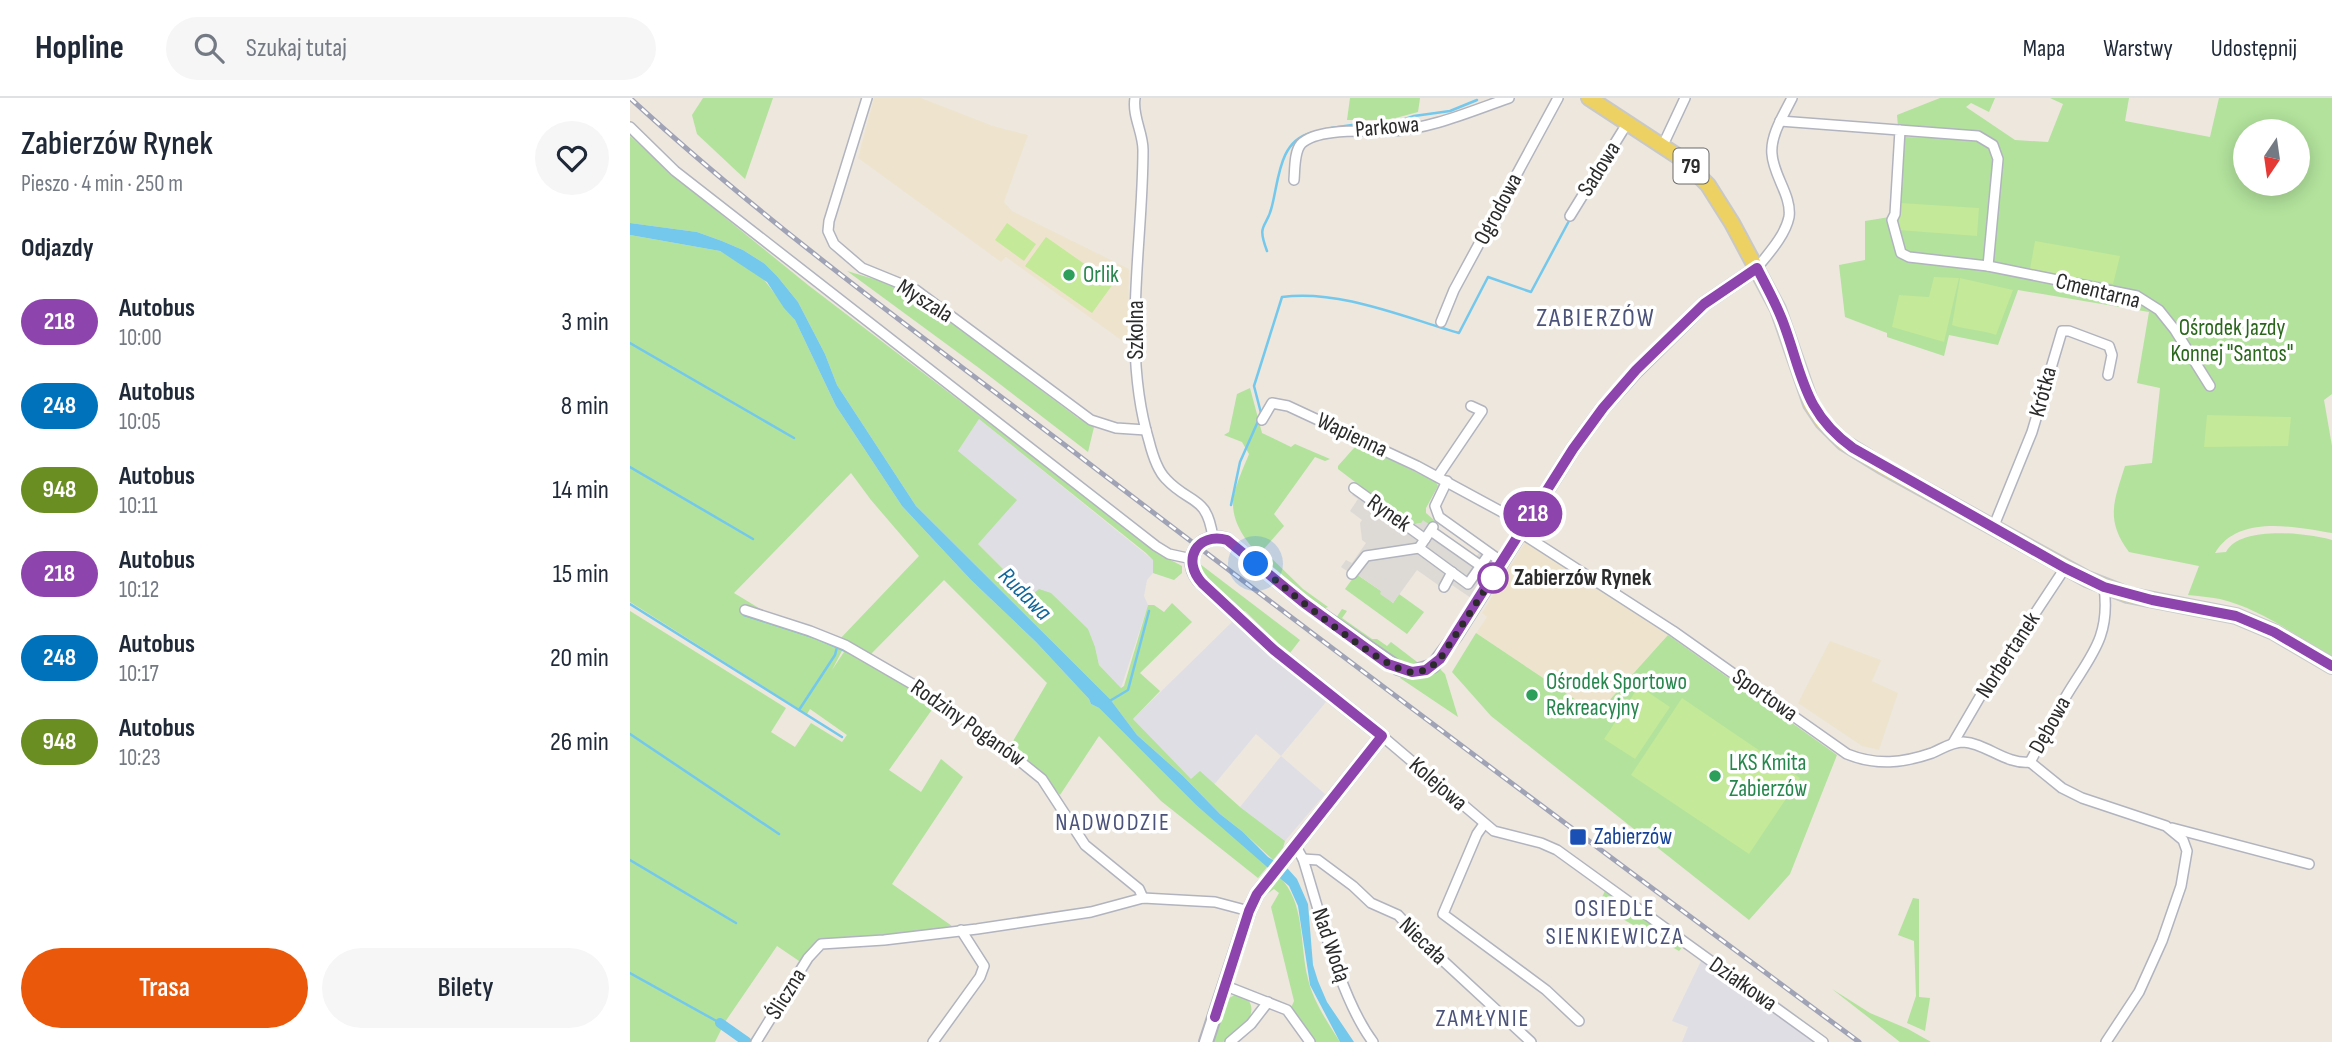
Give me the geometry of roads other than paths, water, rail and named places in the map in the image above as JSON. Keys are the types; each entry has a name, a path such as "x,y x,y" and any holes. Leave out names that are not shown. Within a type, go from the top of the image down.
{"main road":[{"name":"79","path":"1589,98 1663,145 1691,166 1708,185 1757,268 1781,316 1811,404 1829,429 1843,442 1993,528 2104,587 2152,600 2236,616 2274,632 2332,666"}],"street":[{"name":"Myszala","path":"867,98 830,221 828,231 834,244 862,268 916,289 1091,420 1116,428 1146,430"},
{"name":"Szkolna","path":"1135,98 1135,115 1143,148 1137,270 1136,366 1140,405 1163,476 1205,509 1213,538"},
{"name":"Parkowa","path":"1294,180 1297,153 1300,145 1306,141 1341,131 1393,131 1419,127 1509,98"},
{"name":"Ogrodowa","path":"1441,322 1454,290 1558,98"},
{"path":"1663,145 1685,98"},
{"path":"630,127 675,171 766,244 1157,546 1169,554 1192,559 1202,543 1213,538 1231,542 1304,603 1388,664 1412,672 1426,670 1440,659 1573,449 1603,408 1636,370 1704,304 1757,268 1781,237 1789,217 1787,202 1771,154 1780,121 1792,98"},
{"path":"1780,121 1978,136 1993,145 1998,159 1988,266"},
{"name":"Sadowa","path":"1570,216 1628,122"},
{"name":"Cmentarna","path":"1900,130 1895,214 1892,220 1901,253 1909,257 1988,266 2137,296 2159,310 2175,330 2210,386"},
{"name":"Krótka","path":"1993,528 2032,432 2062,331 2069,331 2109,346 2113,351 2108,375"},
{"name":"Wapienna","path":"1262,419 1272,403 1279,403 1341,429 1447,481 1524,529"},
{"path":"1438,477 1482,411 1471,406"},
{"path":"1447,481 1435,506 1439,517 1502,562"},
{"name":"Rynek","path":"1353,488 1462,550 1484,559 1468,583 1452,572"},
{"name":"Sportowa","path":"1524,529 1700,649 1847,754 1880,763 1907,761 1953,743"},
{"path":"1419,548 1430,532"},
{"path":"1352,574 1366,555 1419,548 1452,572 1444,587"},
{"name":"Kolejowa","path":"1192,559 1193,570 1198,579 1281,656 1382,736 1484,824"},
{"name":"Norbertanek","path":"1953,743 1981,695 2065,568"},
{"name":"Dębowa","path":"2104,587 2107,609 2099,641 2030,762 2062,788 2082,798 2166,826 2309,864"},
{"name":"Rodziny Poganów","path":"746,610 821,636 882,665 1014,754 1042,779 1085,845 1139,889 1143,898"},
{"path":"1206,1042 1249,911 1262,886 1382,736"},
{"path":"1953,743 1965,742 2003,757 2023,763 2030,762"},
{"path":"1484,824 1444,914 1536,982 1579,1021"},
{"name":"Działkowa","path":"1484,824 1501,834 1541,843 1557,850 1822,1042"},
{"name":"Dębowa","path":"2166,826 2183,840"},
{"path":"2106,1042 2139,992 2162,941 2181,886 2187,852 2183,840 2202,835"},
{"name":"Nad Wodą","path":"1292,848 1303,859 1348,994 1364,1030 1373,1042"},
{"name":"Niecała","path":"1303,859 1318,860 1371,903 1398,915 1425,944 1531,1042"},
{"path":"933,1042 980,977 984,966 961,930 1091,912 1143,898 1215,901 1249,911"},
{"name":"Śliczna","path":"756,1042 817,947 827,943 884,940 961,930"},
{"path":"1226,986 1287,1010 1310,1042"},
{"path":"1230,1042 1251,1024 1268,1002"}],"water":[{"path":"630,223 697,232 722,241 765,264 777,276 798,302 825,354 837,385 916,506 1110,699 1137,735 1220,814 1297,879 1308,904 1313,965 1318,981 1327,1002 1354,1042 1340,1042 1310,985 1298,906 1289,886 1196,805 1099,708 1091,704 1036,642 971,580 902,506 836,406 795,320 767,282 720,251 630,235"}],"waterway":[{"path":"1367,124 1390,124 1414,116 1450,111 1477,100"},
{"path":"1331,128 1359,124"},
{"path":"1267,251 1262,230 1270,213 1282,162 1292,144 1311,133"},
{"path":"1261,413 1254,386 1282,297 1326,297 1349,301 1459,333 1488,277 1531,292 1570,219"},
{"path":"630,343 794,438"},
{"path":"1231,505 1240,462 1259,419"},
{"path":"630,467 753,539"},
{"path":"630,604 842,737"},
{"path":"1108,702 1128,690 1149,611"},
{"path":"744,615 816,638 850,653"},
{"path":"799,710 835,655 837,647"},
{"path":"630,734 779,834"},
{"path":"630,860 736,923"},
{"path":"630,973 720,1023"},
{"path":"720,1023 747,1042"}],"railway":[{"path":"630,98 737,191 904,324 1367,675 1859,1042"}],"place":[{"name":"Orlik","path":"1069,275"},
{"name":"Zabierzów Rynek","path":"1493,578"},
{"name":"Ośrodek Sportowo Rekreacyjny","path":"1532,695"},
{"name":"LKS Kmita Zabierzów","path":"1715,776"},
{"name":"Zabierzów","path":"1578,837"}],"district":[{"name":"ZABIERZÓW","path":"1596,318"},
{"name":"NADWODZIE","path":"1113,822"},
{"name":"OSIEDLE SIENKIEWICZA","path":"1615,922"},
{"name":"ZAMŁYNIE","path":"1483,1018"}],"park label":[{"name":"Ośrodek Jazdy Konnej \"Santos\"","path":"2232,341"}],"water label":[{"name":"Rudawa","path":"1025,594"}]}
